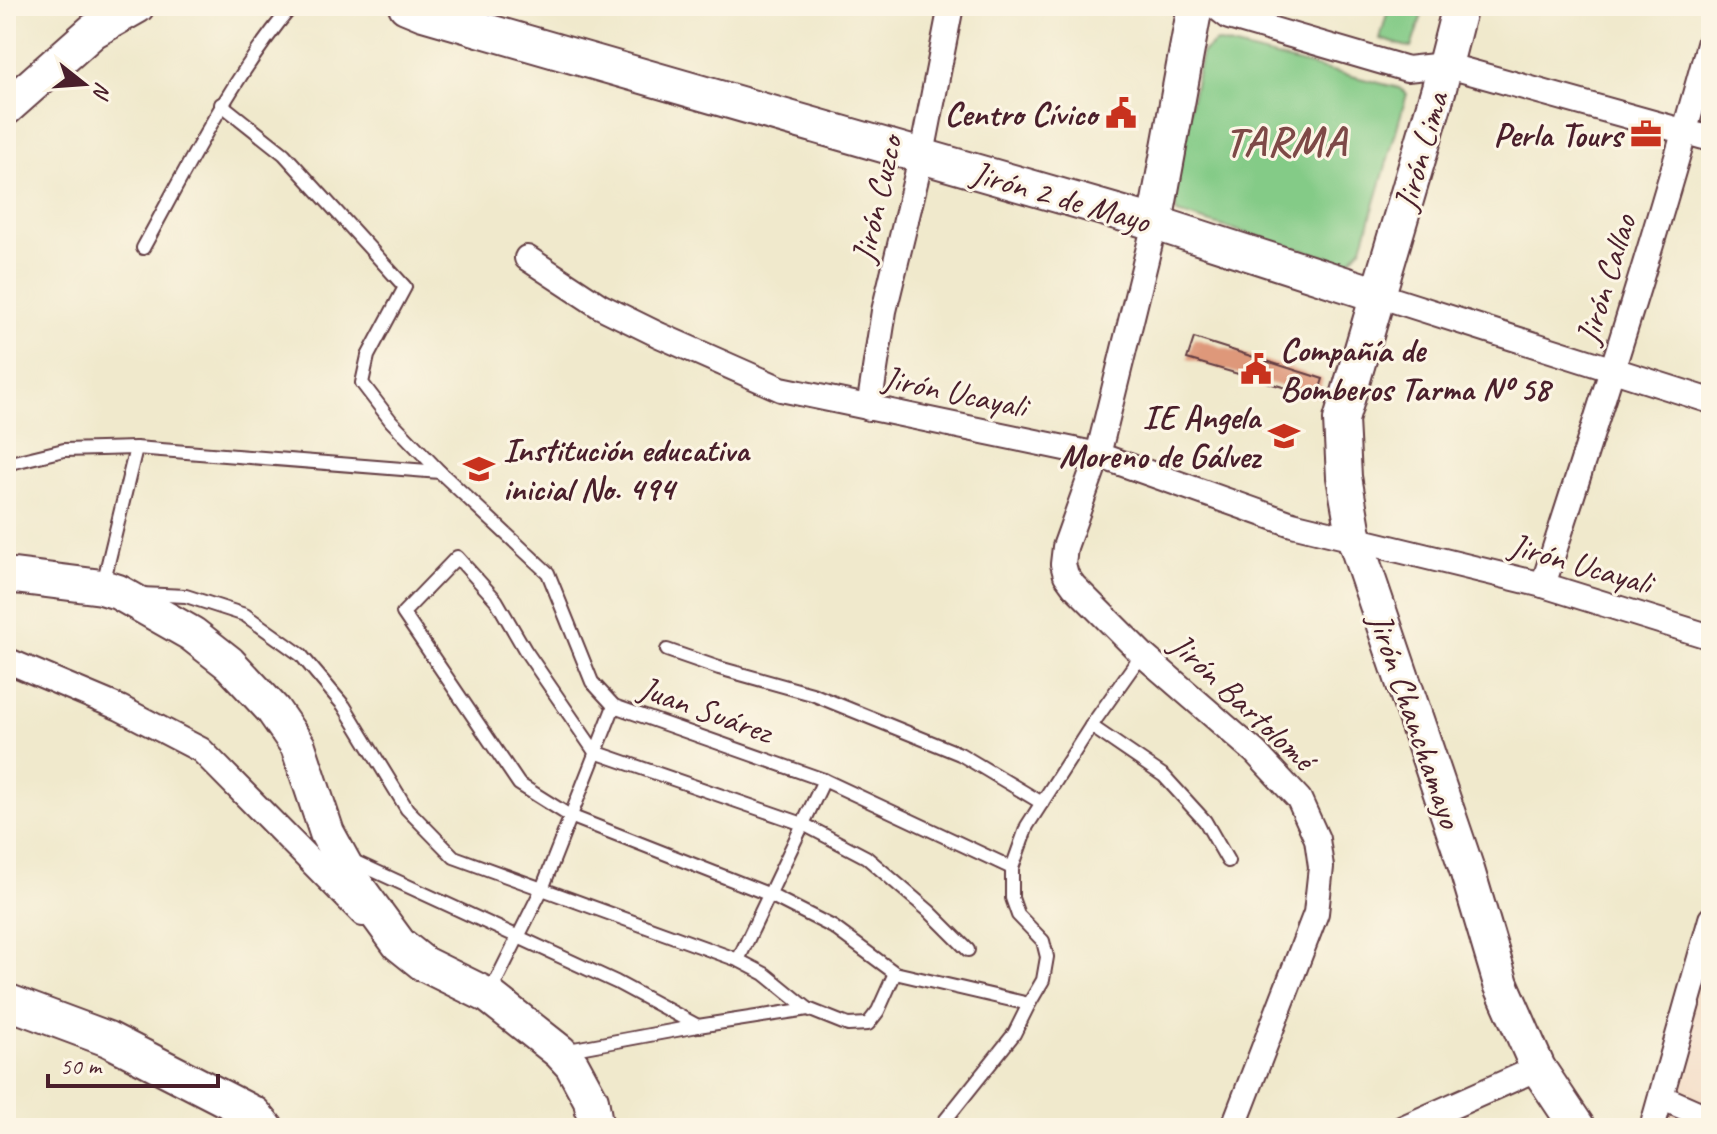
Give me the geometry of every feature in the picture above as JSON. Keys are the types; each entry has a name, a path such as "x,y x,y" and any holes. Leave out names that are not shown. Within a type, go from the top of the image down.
{"street":[{"path":"6,108 93,31 137,6"},
{"name":"Jirón 2 de Mayo","path":"406,6 1155,223 1711,401"},
{"name":"Jirón Cuzco","path":"869,408 884,311 922,154 951,6"},
{"path":"1098,455 1155,223 1195,6"},
{"path":"1215,6 1229,17 1407,69 1445,65 1711,139"},
{"name":"Jirón Lima","path":"1378,295 1460,6"},
{"name":"Jirón Callao","path":"1543,585 1613,371 1686,131 1711,37"},
{"name":"Jirón Ucayali","path":"527,258 612,312 781,389 1098,455 1292,524 1543,585 1711,637"},
{"name":"Jirón Chanchamayo","path":"1378,295 1341,420 1344,477 1355,540 1467,870 1501,984 1538,1068 1578,1128"},
{"name":"Jirón Bartolomé","path":"1098,455 1065,547 1063,564 1066,575 1142,654 1255,752 1299,799 1317,839 1321,867 1316,913 1233,1128"},
{"path":"6,575 110,590 192,634 229,663 273,710 298,746 327,833 355,884 399,944"},
{"path":"6,660 120,708 201,750 371,922 424,964 489,996 560,1052 572,1065 591,1100 596,1128"},
{"path":"1652,1128 1711,919"},
{"path":"6,1001 108,1039 254,1114 266,1128"},
{"path":"1403,1128 1428,1121 1538,1068"},
{"path":"1661,1097 1711,1119"}],"lane":[{"path":"143,248 221,104 260,45 292,6"},
{"name":"Juan Suárez","path":"221,104 284,154 405,287 368,356 362,383 391,421 440,472 548,573 592,682 614,706 824,780 1012,868"},
{"path":"136,448 110,590 186,596 245,615 301,655 344,706 407,809 454,857 738,960 765,974 808,1009 848,1025 868,1024 878,1011 895,973"},
{"path":"6,464 64,450 136,448 440,472"},
{"path":"968,950 929,911 866,857 803,824 595,752 525,650 496,600 457,557 403,613 519,784 570,816 768,894 833,927 895,973 1029,1004"},
{"path":"667,650 812,694 960,754 1042,803"},
{"path":"939,1128 1014,1034 1043,980 1047,957 1043,941 1018,915 1012,898 1012,868 1027,826 1142,654"},
{"path":"489,996 542,889 614,706"},
{"path":"1091,726 1164,776 1205,821 1228,861"},
{"path":"738,960 824,780"},
{"path":"339,855 616,982 698,1026"},
{"path":"560,1052 808,1009"}],"shaded area":[{"path":"1711,907 1711,1128 1647,1128"}],"green space":[{"path":"1389,6 1425,6 1411,48 1380,39"},
{"path":"1216,42 1399,88 1407,94 1362,247 1347,263 1177,213 1172,189 1202,53"}],"building":[{"name":"Compañía de Bomberos Tarma Nº 58","path":"1194,338 1323,379 1317,397 1187,359"}],"place":[{"name":"Centro Cívico","path":"1121,113"},
{"name":"Perla Tours","path":"1646,134"},
{"name":"Compañía de Bomberos Tarma Nº 58","path":"1256,369"},
{"name":"IE Angela Moreno de Gálvez","path":"1284,436"},
{"name":"Institución educativa inicial No. 494","path":"479,469"}],"district":[{"name":"TARMA","path":"1286,140"}]}
